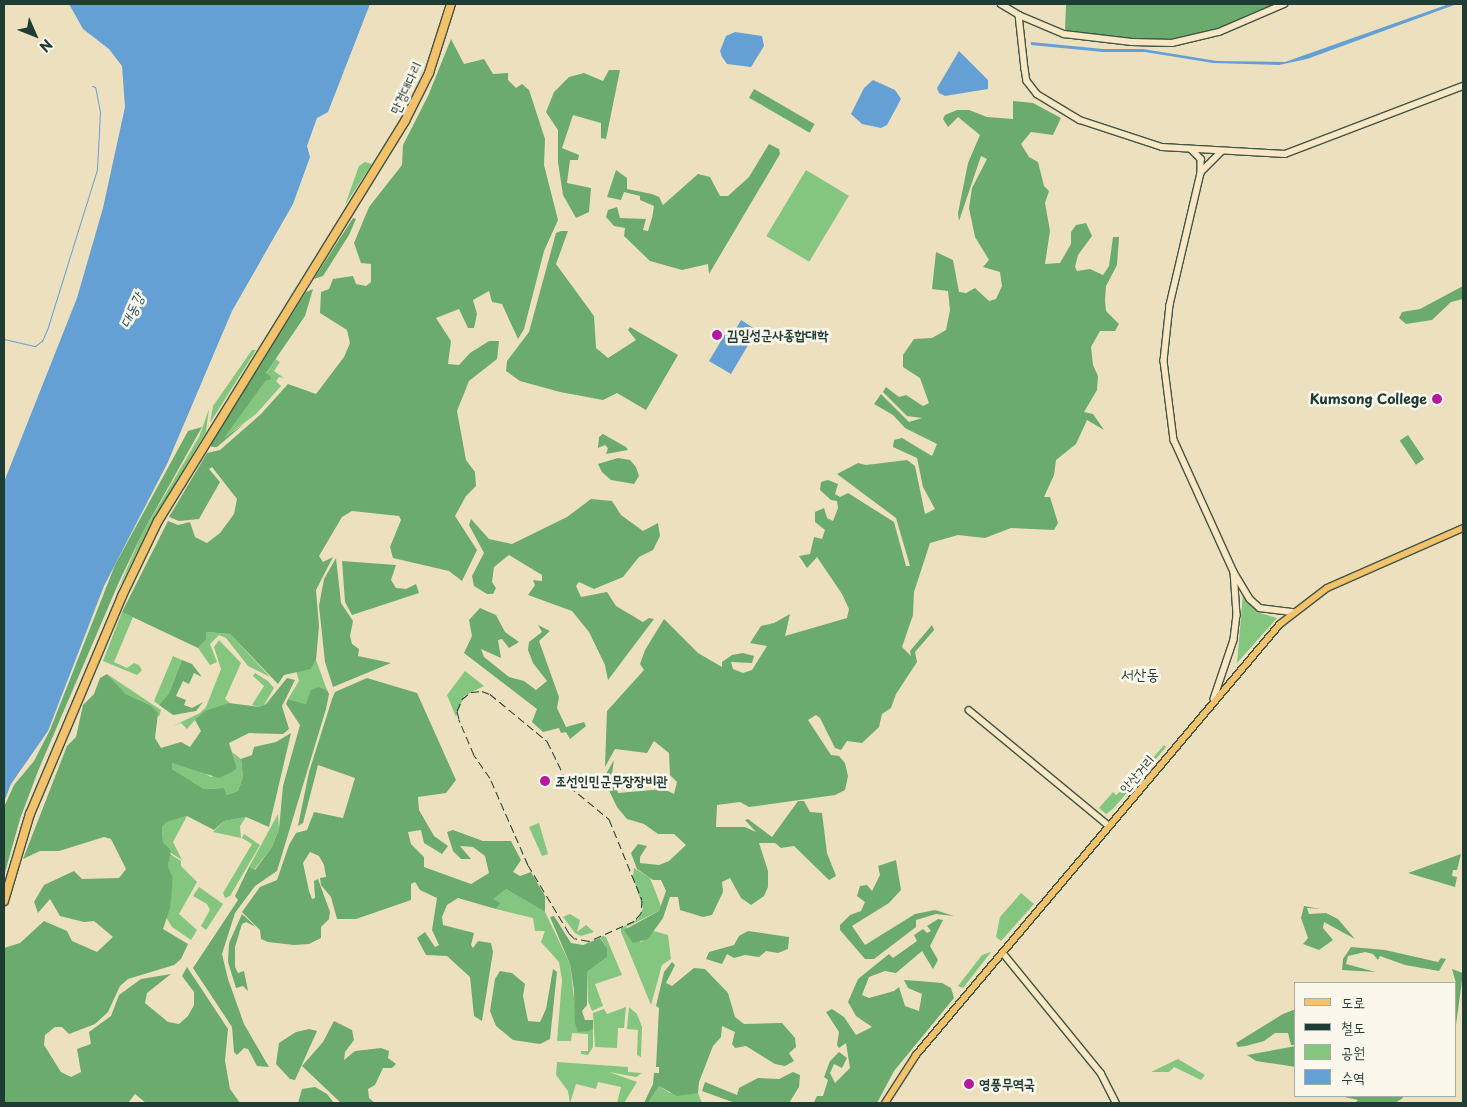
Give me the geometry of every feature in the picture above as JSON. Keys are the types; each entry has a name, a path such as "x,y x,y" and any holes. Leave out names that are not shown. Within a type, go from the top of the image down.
{"highway":[{"name":"만경대다리","path":"4,901 30,814 115,612 179,485 405,121 429,73 451,4"}],"main road":[{"name":"안산거리","path":"884,1103 916,1055 1212,704 1293,612 1341,580 1463,528"}],"street":[{"path":"1001,4 1019,15 1064,34 1132,42 1172,43 1229,29 1284,4"},
{"path":"1019,15 1027,81 1046,101 1080,120 1152,145 1221,152 1285,154 1463,86"},
{"path":"1192,150 1201,159 1201,172 1164,337 1165,376 1174,440 1234,572 1250,599 1260,608 1293,612"},
{"path":"1201,172 1208,162 1221,152"},
{"path":"1212,704 1234,640 1237,615 1234,572"},
{"path":"969,710 1109,826"},
{"path":"1003,953 1101,1073 1116,1103"}],"green space":[{"path":"1066,4 1277,4 1243,22 1199,36 1167,41 1122,39 1065,31"},
{"path":"451,39 464,64 484,59 493,74 508,73 508,80 516,88 522,84 529,90 545,139 544,165 558,220 544,251 524,329 518,339 502,304 492,302 489,291 473,300 477,314 474,328 468,328 459,309 436,318 451,341 448,364 459,365 470,353 489,341 499,341 497,359 469,381 457,411 466,460 475,472 476,486 466,496 455,516 477,550 462,581 449,571 393,558 390,547 401,520 399,516 352,511 342,517 319,556 323,562 333,557 316,590 319,626 316,660 311,669 284,675 278,684 230,634 206,632 206,640 198,648 122,612 168,521 178,525 190,522 195,537 207,543 220,533 234,514 237,499 212,467 209,469 220,482 199,519 179,521 169,517 207,453 220,450 261,414 288,384 316,394 344,357 350,343 347,330 320,313 321,292 329,289 333,279 353,276 356,284 366,286 371,282 371,264 361,263 354,243 369,207 402,165 403,145 428,96"},
{"path":"609,70 620,70 606,139 601,138 601,123 573,115 562,148 579,155 578,160 570,160 567,183 591,188 589,212 576,218 563,195 558,162 558,130 546,112 554,92 569,77 584,73 603,81"},
{"path":"754,89 815,124 810,133 749,98"},
{"path":"1013,101 1033,103 1061,118 1053,135 1031,132 1021,144 1029,157 1038,162 1044,186 1049,191 1045,203 1050,231 1045,264 1060,263 1071,244 1071,232 1076,225 1086,223 1092,236 1078,255 1075,267 1077,271 1090,269 1103,275 1109,266 1113,237 1119,237 1117,265 1106,286 1105,300 1106,311 1119,324 1115,331 1100,331 1091,347 1093,365 1098,376 1097,390 1084,412 1093,414 1104,430 1087,420 1076,444 1056,460 1054,475 1044,497 1050,497 1058,523 1054,530 1011,528 985,538 958,535 930,543 914,592 913,615 902,647 911,656 910,651 932,625 934,630 915,652 917,662 896,694 891,708 882,714 879,727 862,743 847,741 841,750 835,748 820,718 816,715 808,720 831,755 839,756 845,763 848,776 845,790 835,795 749,807 740,802 717,805 716,827 745,827 756,832 745,820 748,819 772,837 798,801 804,801 810,812 822,813 827,853 836,876 829,880 794,846 781,848 775,843 759,843 768,871 768,887 764,896 751,905 741,898 730,878 722,882 723,892 712,915 703,917 680,910 678,897 670,897 663,918 648,939 633,943 624,930 659,911 666,891 661,880 653,880 637,869 631,853 638,844 647,846 640,857 640,863 659,865 669,861 686,845 674,834 658,834 644,824 627,819 617,807 605,782 606,774 614,760 612,774 618,793 664,789 674,794 677,782 670,775 669,753 654,741 647,753 615,749 605,767 607,711 644,670 640,664 645,650 664,619 698,653 722,667 722,662 732,655 743,653 754,656 752,663 731,662 733,669 743,673 752,670 767,646 750,643 761,626 774,623 790,614 785,636 847,618 849,609 842,594 817,557 807,568 799,556 810,554 814,537 822,539 825,530 815,522 815,512 824,508 827,518 833,521 838,508 837,501 831,500 820,490 821,482 828,480 838,484 835,494 840,497 848,493 894,522 906,566 910,566 896,518 837,474 858,463 866,465 907,460 915,466 925,514 935,509 923,487 917,458 893,447 894,440 902,438 932,456 937,444 905,428 893,415 874,404 881,394 909,422 922,418 907,416 883,392 886,387 899,397 906,395 923,406 929,403 920,378 903,367 903,355 914,339 932,338 946,330 950,310 948,291 932,289 936,252 953,260 959,292 966,293 975,288 989,301 996,299 1002,286 1000,272 983,267 989,260 975,237 969,208 972,188 987,159 981,156 959,221 958,213 968,163 980,135 958,117 948,127 943,119 945,115 957,110 969,110 987,117 1013,119"},
{"path":"769,144 779,149 780,154 709,274 708,264 682,270 650,261 624,236 625,228 614,226 606,217 608,210 617,207 620,218 646,219 643,230 648,231 652,218 654,206 640,200 640,196 624,192 621,200 607,197 616,170 627,178 627,189 659,197 663,205 698,174 710,177 720,196 728,196 749,177"},
{"path":"365,162 372,164 345,205 359,166"},
{"path":"806,170 849,196 809,262 766,236"},
{"path":"353,218 356,219 349,235 323,276 314,279"},
{"path":"568,231 556,264 594,316 596,348 608,358 636,340 628,330 630,327 678,355 646,410 617,393 603,400 560,392 520,381 506,371 507,361 529,332 556,233"},
{"path":"1463,286 1463,299 1451,302 1432,320 1406,324 1399,318 1402,312 1420,309"},
{"path":"313,289 305,316 266,373 271,377 270,380 266,380 224,438 244,424 217,447 212,447 210,444 306,292"},
{"path":"252,350 256,350 210,423 213,406"},
{"path":"275,359 280,362 274,371 284,378 279,377 276,381 281,386 256,414 223,439 266,379 271,377 266,374"},
{"path":"209,409 206,432 152,522 116,594 142,534 199,437"},
{"path":"202,427 142,534 119,582 38,771 20,819 4,876 4,807 14,785 34,761 50,730 115,565 188,431"},
{"path":"603,434 628,450 606,454 608,448 605,445 598,448 599,437"},
{"path":"1408,435 1424,459 1416,465 1400,441"},
{"path":"618,458 630,460 636,467 639,476 634,484 611,480 602,472 598,464"},
{"path":"591,499 612,501 621,515 643,531 658,523 660,536 653,550 639,557 623,577 594,589 579,582 576,586 581,597 607,592 616,606 643,622 649,618 654,619 608,680 605,665 589,632 572,611 528,595 535,585 533,580 542,581 542,575 509,555 494,567 492,582 496,588 493,594 487,594 474,586 472,576 484,553 469,525 471,519 489,539 512,544 567,517"},
{"path":"336,558 341,603 353,621 350,636 352,644 359,649 358,656 391,663 333,687 325,662 319,606 324,579"},
{"path":"342,561 396,565 391,580 396,588 406,589 416,584 419,593 352,615 345,602"},
{"path":"1243,594 1260,613 1277,618 1237,663"},
{"path":"480,608 496,615 505,632 519,642 509,648 502,639 498,640 501,658 481,649 484,657 509,677 524,681 536,690 547,681 533,663 528,650 529,642 542,632 538,625 550,631 539,641 559,697 557,708 566,727 584,722 586,726 570,739 566,732 561,733 559,728 543,732 532,722 537,709 464,653 472,636 469,620"},
{"path":"122,612 133,617 114,662 127,668 134,663 139,665 142,670 137,675 103,661"},
{"path":"206,632 230,634 270,677 248,666 226,638 219,635 210,644 217,662 210,665 198,648 206,640"},
{"path":"219,640 241,663 225,699 231,704 195,720 187,729 181,723 173,726 200,713 206,707 221,669 214,647"},
{"path":"173,656 182,660 169,693 159,705 154,701"},
{"path":"182,660 192,664 202,677 194,673 189,684 183,681 176,696 186,700 184,705 192,708 203,702 196,711 173,715 159,705 169,693"},
{"path":"316,660 327,690 319,687 306,704 288,699 299,681 296,671 311,669"},
{"path":"465,671 484,686 464,696 456,717 447,695"},
{"path":"255,673 268,681 274,688 264,705 259,707 252,705 264,686 253,676"},
{"path":"107,674 161,710 159,717 150,705 126,694"},
{"path":"107,674 126,694 150,705 158,713 155,738 161,748 181,742 190,747 201,731 195,720 205,711 229,703 259,707 266,704 287,678 295,680 282,706 289,729 283,734 249,733 229,743 237,768 232,772 219,778 172,763 172,769 204,789 224,788 227,795 238,791 243,777 241,759 252,755 254,747 276,742 291,733 269,827 246,817 224,821 214,830 187,816 167,822 162,827 163,842 171,851 168,866 173,878 170,908 163,929 188,944 181,959 174,965 128,979 120,986 108,1012 95,1024 69,1034 62,1027 55,1027 45,1035 44,1045 61,1072 71,1077 81,1072 77,1049 91,1044 89,1032 111,1016 119,995 141,979 171,974 147,993 145,1003 168,1022 179,1024 188,1016 194,1005 194,992 182,976 187,967 228,1029 225,1061 230,1089 240,1103 146,1103 135,1094 128,1103 4,1103 4,948 20,943 44,921 67,931 72,941 97,952 113,937 94,921 84,922 60,916 50,899 38,913 34,902 44,885 74,871 82,879 119,878 126,869 111,839 104,837 59,851 40,851 23,859 67,746 76,737 83,705 94,694 100,678"},
{"path":"367,678 417,693 456,780 446,793 418,797 419,810 434,836 448,846 442,854 424,843 421,830 408,832 411,844 424,857 424,867 471,884 489,873 485,856 473,847 460,846 471,859 461,859 453,851 447,832 453,830 483,841 511,841 521,860 513,872 520,876 531,872 545,896 545,912 506,889 493,899 500,903 496,909 458,898 447,905 442,917 443,925 474,933 471,945 473,948 478,941 491,943 493,952 482,1021 474,1016 470,977 447,956 426,955 417,938 425,932 435,947 439,945 432,930 437,898 420,890 415,882 411,884 411,900 356,919 337,919 331,897 321,885 320,878 326,877 324,865 319,856 310,852 303,863 309,891 312,899 315,898 314,881 318,879 330,912 329,919 321,927 321,938 309,944 294,945 268,942 261,939 260,930 242,912 260,887 277,880 289,845 296,833 307,830 314,812 343,818 355,778 318,765 303,823 298,826 309,772 335,692"},
{"path":"319,687 327,690 329,694 326,709 277,871 255,886 235,913 222,954 228,979 244,1024 269,1067 257,1066 248,1049 244,1048 237,1055 234,1052 232,1027 193,968 238,900 235,896 249,867 255,870 272,847 279,829 283,786 300,725 286,704 288,699 306,704 311,690"},
{"path":"1164,745 1166,747 1113,809 1106,814 1099,808 1113,792 1116,795 1121,791 1123,793"},
{"path":"232,752 241,759 243,777 238,791 227,795 224,788 204,789 172,769 172,763 199,770 211,777 237,768"},
{"path":"278,814 279,829 272,847 254,870 249,867"},
{"path":"187,816 173,842 182,860 171,853 163,842 162,827 167,822"},
{"path":"246,817 240,826 241,838 213,832 224,821"},
{"path":"539,823 548,854 542,856 529,827"},
{"path":"244,834 260,845 230,896 225,898 223,893 252,844 242,838"},
{"path":"170,854 181,861 181,866 197,882 179,914 197,930 191,940 172,927 166,917 173,879 168,866"},
{"path":"1461,854 1457,870 1453,870 1452,876 1457,877 1455,887 1408,873"},
{"path":"896,860 901,890 889,903 852,926 865,945 915,914 935,910 954,916 936,914 916,920 916,927 874,959 865,959 840,930 840,925 850,915 861,911 865,902 857,896 860,886 867,885 872,891 880,875 878,866"},
{"path":"634,868 650,878 661,906 659,911 626,927 641,942 654,931 668,935 671,959 662,965 651,1005 621,932 621,928 638,919 643,908 633,877"},
{"path":"199,887 223,904 206,930 201,926 210,910 207,904 193,896"},
{"path":"506,889 545,912 570,964 578,1031 593,1029 593,1047 588,1055 581,1054 581,1051 588,1051 588,1034 572,1033 571,1041 557,1041 562,980 559,962 541,942 545,931 535,931 533,918 496,909 499,903 492,899"},
{"path":"1021,893 1034,904 1001,941 996,937 1000,917"},
{"path":"1304,906 1320,909 1307,908 1309,914 1326,913 1338,919 1355,939 1324,922 1323,928 1333,940 1319,950 1303,944 1308,938 1301,918"},
{"path":"242,914 256,927 246,922 242,924 235,947 235,967 238,973 244,971 248,991 243,986 236,988 228,962 229,943"},
{"path":"570,914 580,920 577,932 586,925 594,932 581,936 575,933 563,917"},
{"path":"554,916 571,943 583,945 600,938 607,948 607,957 587,972 587,1005 582,1011 585,1020 593,1020 593,1029 588,1031 578,1032 575,1023 574,990 570,964 550,917"},
{"path":"938,919 943,920 930,946 938,960 933,969 922,951 896,973 885,971 869,977 862,995 869,998 894,991 899,987 905,1006 919,1011 922,994 908,988 904,980 942,983 951,988 954,998 894,1071 877,1103 814,1102 817,1096 823,1096 828,1080 824,1077 830,1061 839,1052 847,1058 842,1068 834,1064 830,1073 835,1083 850,1068 846,1043 839,1048 837,1045 839,1032 826,1012 832,1009 844,1017 856,1035 872,1027 856,1016 848,1002 858,979 889,954 893,958 917,941 914,935 923,929 927,933 931,931 927,926"},
{"path":"748,931 789,937 788,949 778,953 766,951 759,957 745,955 734,958 727,954 722,964 706,959 709,952 734,945 739,936"},
{"path":"600,937 606,937 622,975 595,984 603,1006 592,1011 588,1001 587,972 607,957 607,948"},
{"path":"1351,947 1385,950 1438,962 1441,958 1446,959 1439,971 1405,965 1380,956 1378,960 1373,954 1365,952 1348,956 1346,964 1376,972 1342,970 1343,959"},
{"path":"991,952 963,988 958,986 982,955"},
{"path":"672,962 675,965 666,983 672,986 694,968 705,969 728,993 735,1017 744,1024 782,1023 795,1038 796,1047 789,1053 794,1061 785,1066 775,1064 746,1046 735,1048 732,1044 735,1032 722,1026 721,1037 713,1046 699,1082 698,1093 677,1096 659,1086 648,1103 644,1103 653,1084 654,1073 659,1073 659,1067 656,1067 659,1008 656,1006 664,972"},
{"path":"553,969 557,972 550,1039 540,1044 513,1040 496,1026 490,1011 495,979 500,971 512,973 525,984 523,996 528,1021 540,1022 546,1009"},
{"path":"1452,969 1463,973 1457,1018 1457,982"},
{"path":"626,1007 624,1028 618,1028 617,1048 595,1047 593,1013 604,1009 607,1014"},
{"path":"629,1007 637,1014 642,1027 641,1057 637,1055 638,1030 627,1029"},
{"path":"1294,1010 1294,1045 1291,1045 1288,1033 1275,1033 1264,1041 1238,1047 1236,1043 1283,1014"},
{"path":"334,1021 352,1030 354,1040 345,1052 344,1060 355,1051 381,1048 389,1051 388,1058 396,1064 392,1068 383,1068 375,1085 368,1089 369,1098 375,1103 341,1103 302,1066 323,1042"},
{"path":"309,1029 317,1031 295,1080 290,1079 276,1064 279,1043 296,1032"},
{"path":"1294,1046 1294,1067 1256,1061 1247,1055"},
{"path":"1178,1059 1205,1075 1201,1080 1174,1067 1169,1072 1151,1072"},
{"path":"557,1062 628,1067 628,1072 642,1073 636,1077 609,1072 637,1082 624,1103 617,1103 621,1087 598,1082 596,1089 576,1084 570,1103 568,1091 556,1075"},
{"path":"793,1072 800,1075 799,1087 789,1103 735,1103 702,1091 705,1082 737,1095 739,1088 758,1078 779,1079"},
{"path":"659,1086 670,1093 698,1093 702,1103 648,1103"},
{"path":"315,1087 327,1094 334,1103 298,1103 302,1089"},
{"path":"1344,1097 1403,1098 1395,1103 1355,1103 1358,1100"}],"water":[{"name":"대동강","path":"69,4 370,4 328,112 317,118 307,146 310,157 293,204 232,311 167,464 104,586 48,731 11,784 4,802 4,482 77,298 103,208 125,107 122,66 109,49 83,29"},
{"path":"1449,4 1457,4 1307,59 1279,65 1213,63 1145,52 1103,52 1031,45 1031,42 1103,49 1143,49 1217,61 1285,62"},
{"path":"735,32 762,36 764,46 751,67 727,64 722,57 720,51 726,36"},
{"path":"959,51 988,80 988,89 945,96 939,93 937,88"},
{"path":"873,80 895,90 901,99 887,125 881,128 862,124 851,114 864,88"},
{"path":"741,320 757,330 731,374 709,361 727,331 733,334"}],"waterway":[{"path":"4,339 35,346 42,341 47,330 97,169 100,112 95,87 92,86"}],"railway":[{"path":"482,691 490,694 547,741 569,786 609,819 642,900 641,913 634,921 589,941 574,938 569,933 528,865 490,778 474,755 459,719 457,711 462,699 471,692 482,691"}],"place":[{"name":"김일성군사종합대학","path":"717,335"},
{"name":"Kumsong College","path":"1437,399"},
{"name":"조선인민군무장장비관","path":"545,781"},
{"name":"영풍무역국","path":"969,1084"}],"district":[{"name":"서산동","path":"1140,673"}]}
